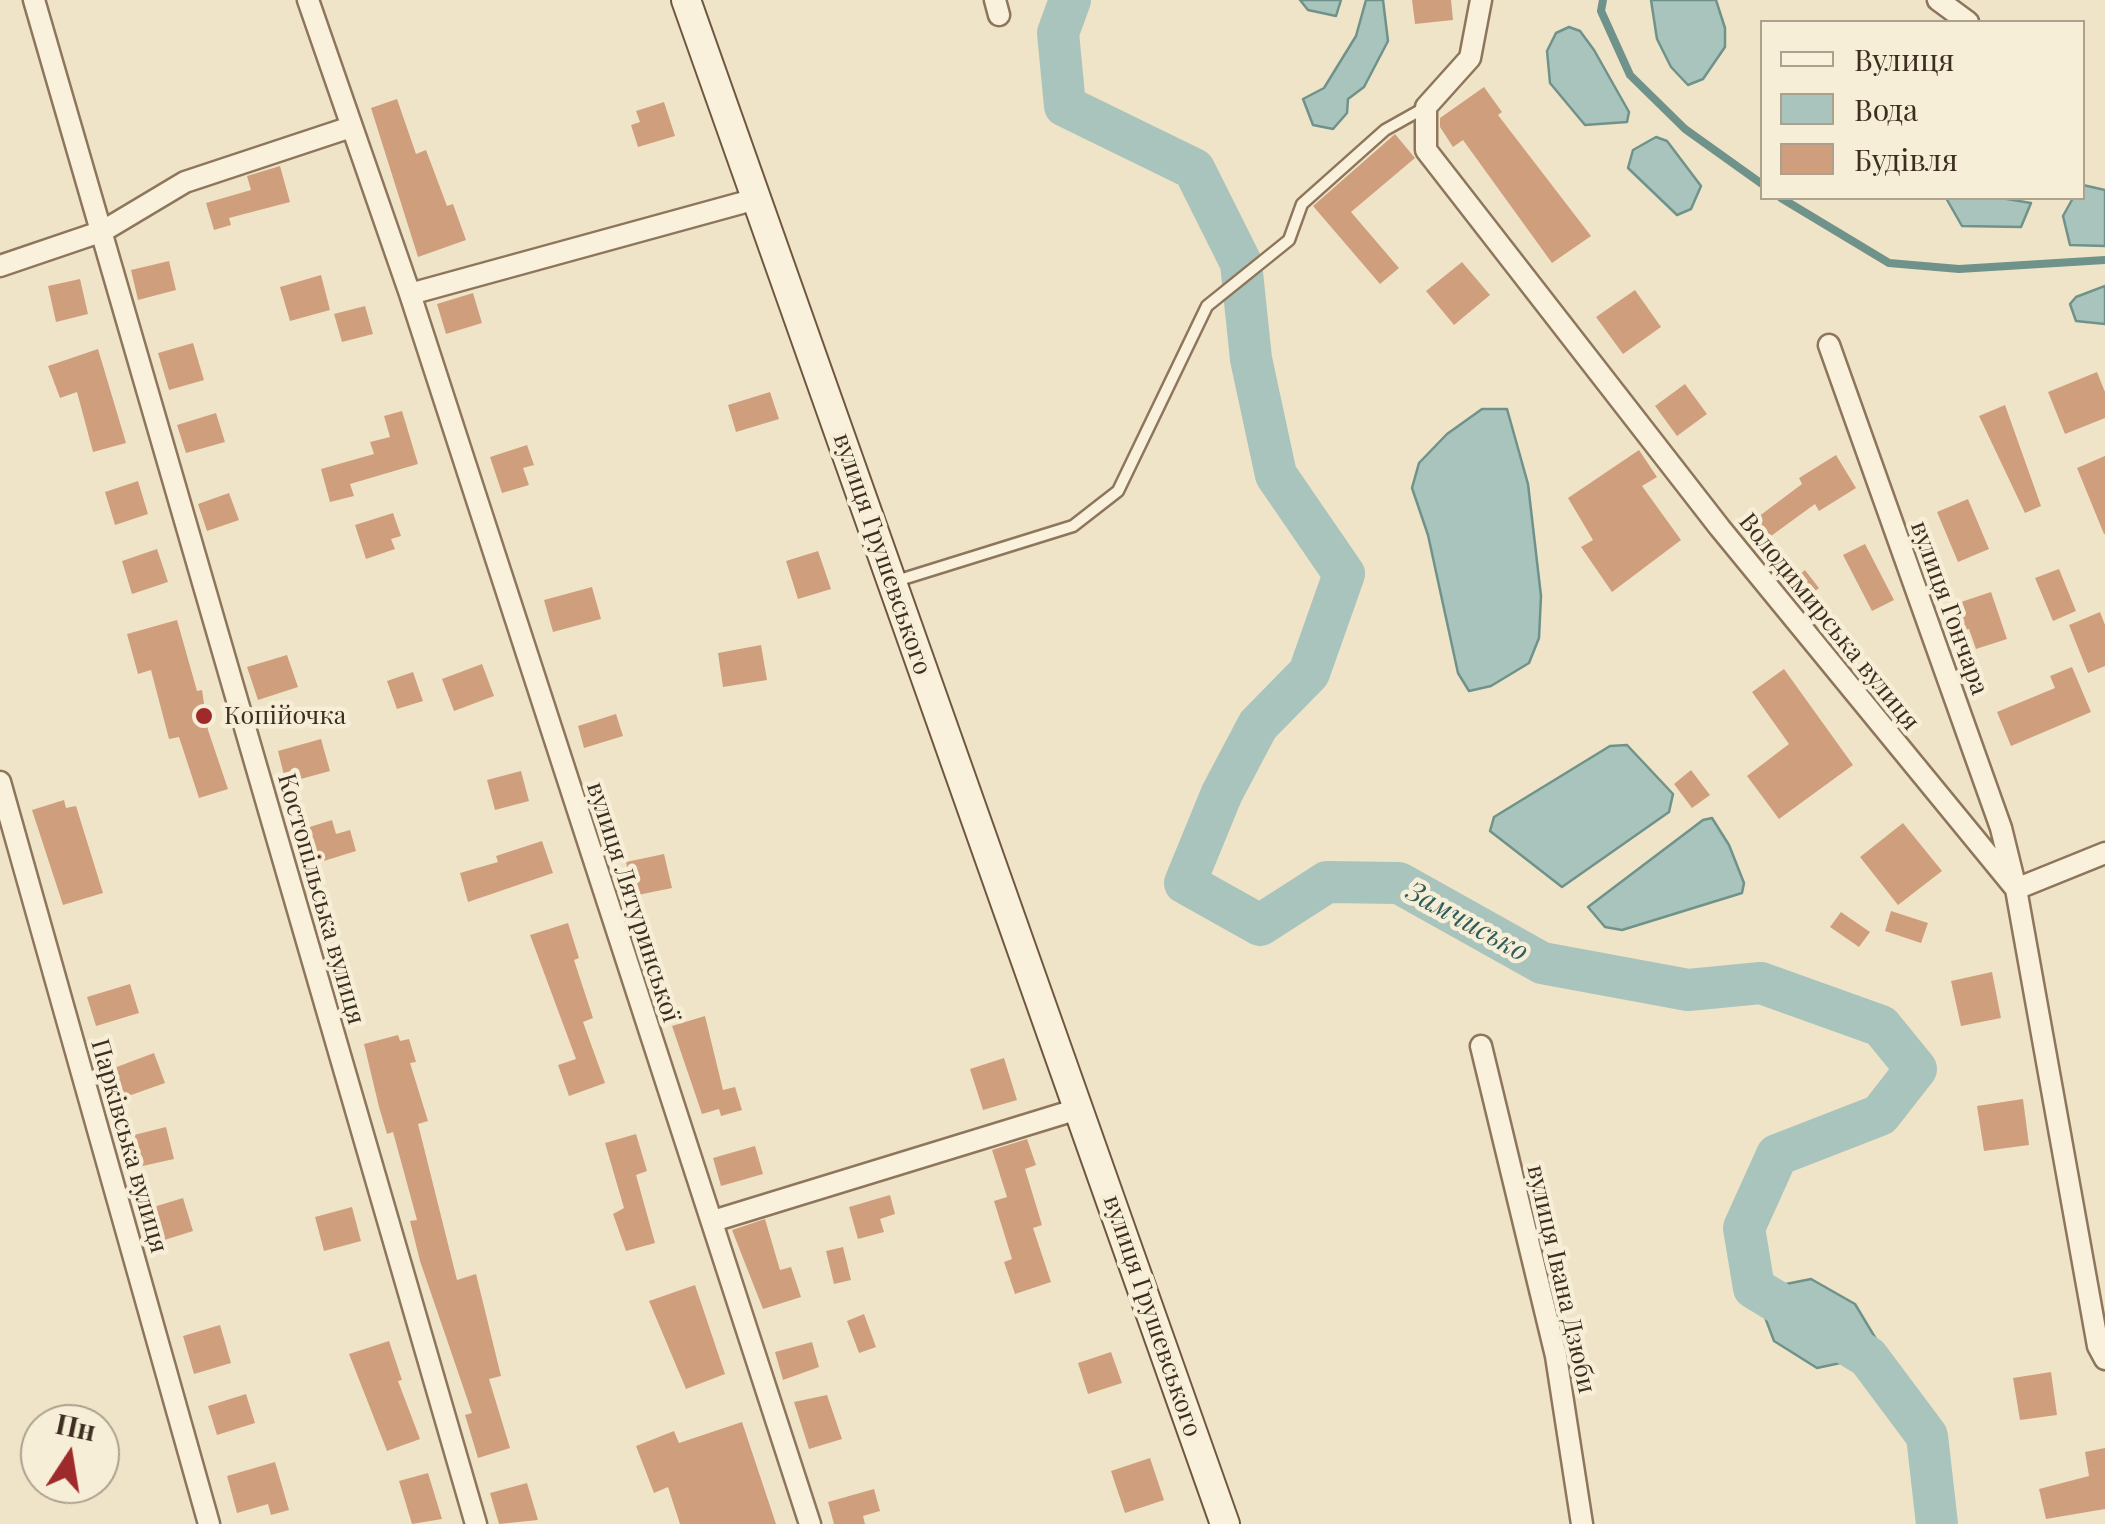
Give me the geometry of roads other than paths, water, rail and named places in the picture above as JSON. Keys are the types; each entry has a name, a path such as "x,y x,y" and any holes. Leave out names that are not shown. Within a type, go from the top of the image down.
{"street":[{"name":"Костопільська вулиця","path":"34,0 476,1524"},
{"name":"вулиця Лятуринської","path":"308,0 410,294 810,1524"},
{"name":"вулиця Грушевського","path":"686,0 1225,1524"},
{"path":"1426,108 1470,58 1481,0"},
{"path":"1938,0 1965,20"},
{"name":"Володимирська вулиця","path":"1426,108 1426,150 1720,528 2016,888 2102,1352"},
{"path":"0,266 103,231 185,182 351,127"},
{"path":"410,294 756,199"},
{"name":"вулиця Гончара","path":"1829,346 2001,828 2016,888"},
{"name":"Парківська вулиця","path":"0,782 206,1523"},
{"path":"2016,888 2105,853"},
{"name":"вулиця Івана Дзюби","path":"1482,1046 1556,1356 1582,1524"},
{"path":"713,1221 1078,1109"}],"lane":[{"path":"892,583 1073,526 1118,491 1208,306 1290,240 1302,204 1384,130 1426,108"}],"water":[{"path":"1300,0 1341,0 1336,16 1308,10"},
{"path":"1366,0 1383,0 1388,41 1364,87 1348,99 1347,113 1333,129 1313,125 1303,99 1324,88 1356,36"},
{"path":"1651,0 1716,0 1725,28 1725,47 1703,79 1688,85 1671,67 1657,39"},
{"path":"1569,27 1580,31 1594,50 1629,112 1627,122 1585,125 1550,83 1547,51 1556,33"},
{"path":"1656,137 1667,141 1701,186 1691,209 1677,215 1628,168 1633,150"},
{"path":"2085,185 2105,190 2105,246 2070,245 2063,216 2072,200 2085,200"},
{"path":"1947,200 2031,203 2021,227 1962,226"},
{"path":"2105,286 2105,324 2076,321 2070,304 2076,297"},
{"path":"1482,409 1507,409 1528,484 1541,596 1539,638 1529,663 1491,686 1469,691 1458,673 1428,535 1412,488 1419,463 1447,434"},
{"path":"1627,745 1673,794 1669,812 1562,887 1490,831 1494,817 1610,746"},
{"path":"1712,818 1729,845 1744,883 1742,893 1622,930 1605,927 1588,907 1703,820"},
{"path":"1811,1279 1855,1304 1882,1349 1868,1357 1817,1368 1774,1341 1754,1288 1765,1282 1781,1285"}],"waterway":[{"name":"Замчисько","path":"1070,0 1058,33 1065,106 1194,169 1241,263 1251,359 1276,475 1344,574 1309,673 1258,725 1222,793 1185,883 1260,925 1327,882 1399,883 1542,963 1688,990 1761,983 1881,1026 1916,1069 1880,1115 1777,1155 1744,1228 1754,1288 1868,1357 1927,1436 1937,1524"},
{"path":"1603,0 1601,11 1630,75 1685,129 1760,183"},
{"path":"1784,200 1889,263 1959,269 2105,260"}],"place":[{"name":"Копійочка","path":"204,716"}]}
